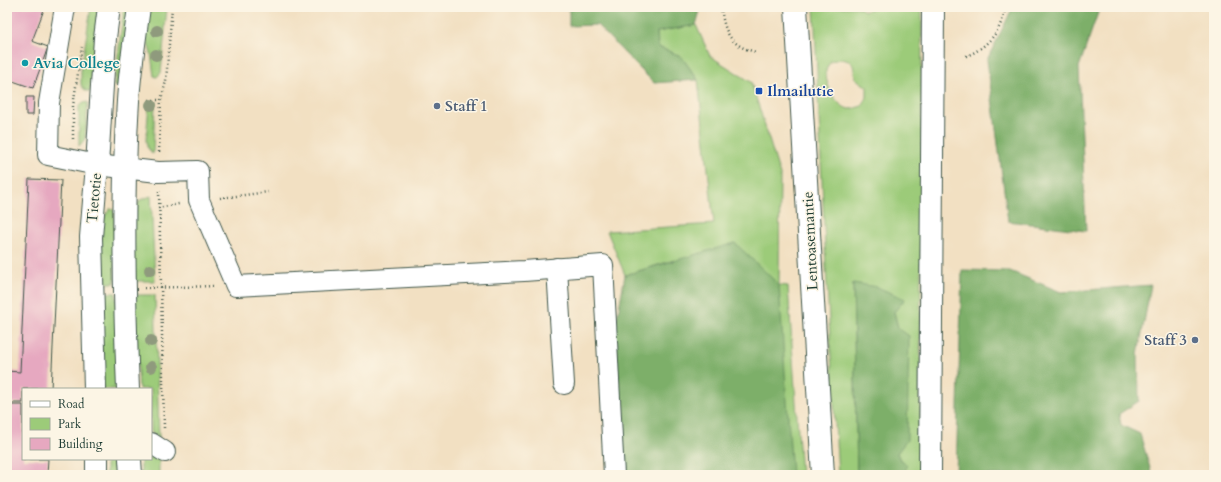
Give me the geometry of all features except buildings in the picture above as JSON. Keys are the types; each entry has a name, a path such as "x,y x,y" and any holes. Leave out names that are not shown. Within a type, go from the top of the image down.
{"main road":[{"name":"Tietotie","path":"95,388 91,237 105,38 109,7"},
{"name":"Tietotie","path":"128,388 124,168 128,98 139,7"},
{"name":"Lentoasemantie","path":"796,7 823,475"},
{"path":"930,475 934,7"},
{"path":"97,460 97,475"},
{"path":"130,460 130,475"}],"lane":[{"path":"65,7 49,103 48,155 97,165 158,172 198,171 199,200 236,286 603,265 614,475"},
{"path":"557,268 564,384"}],"path":[{"path":"158,448 161,288 158,172 161,100 166,81 172,7"},
{"path":"722,7 723,21 727,33 734,43 756,52"},
{"path":"966,56 974,53 988,42 1000,27 1006,7"},
{"path":"75,94 82,44"},
{"path":"125,289 236,286"}],"green space":[{"path":"91,7 98,7 90,92 85,90 81,85 81,71"},
{"path":"124,7 130,7 121,87 114,86"},
{"path":"149,7 167,7 161,73 157,77 154,76 151,54 145,34"},
{"path":"569,7 701,7 696,25 657,32 658,47 681,56 698,80 654,83 597,25 569,26"},
{"path":"814,7 858,7 865,11 877,7 922,7 920,475 904,475 907,465 900,460 897,453 898,328 894,312 853,283 857,475 838,475 826,268","holes":["840,59 851,62 855,78 867,87 867,97 862,106 851,109 844,107 836,100 830,89 826,78 826,70 831,61"]},
{"path":"1013,7 1100,7 1079,67 1086,231 1008,221 987,60"},
{"path":"696,25 710,56 751,82 780,175 779,285 788,286 801,475 792,475 674,260 625,275 607,231 714,224 698,80 681,56 658,47 657,32"},
{"path":"88,102 85,139 79,146 79,106"},
{"path":"149,103 155,103 153,154 147,147 146,140"},
{"path":"151,196 155,281 134,281 132,240 136,209 140,200"},
{"path":"111,208 114,210 115,283 100,283 101,226 106,214"},
{"path":"735,243 779,285 792,475 623,475 615,330 625,275"},
{"path":"962,270 1010,271 1061,292 1151,285 1138,354 1139,401 1119,414 1121,425 1140,434 1152,475 956,475"},
{"path":"853,283 877,287 905,299 894,312 898,328 909,336 907,440 897,453 900,460 907,465 904,475 857,475"},
{"path":"100,293 116,293 119,388 103,388"},
{"path":"134,295 155,295 159,438 152,433 152,388 139,388"},
{"path":"152,454 159,457 159,475 141,475 141,460 152,460"},
{"path":"106,460 121,460 122,475 106,475"}],"place":[{"name":"Avia College","path":"25,63"},
{"name":"Ilmailutie","path":"759,91"},
{"name":"Staff 1","path":"437,106"},
{"name":"Staff 3","path":"1195,340"}]}
